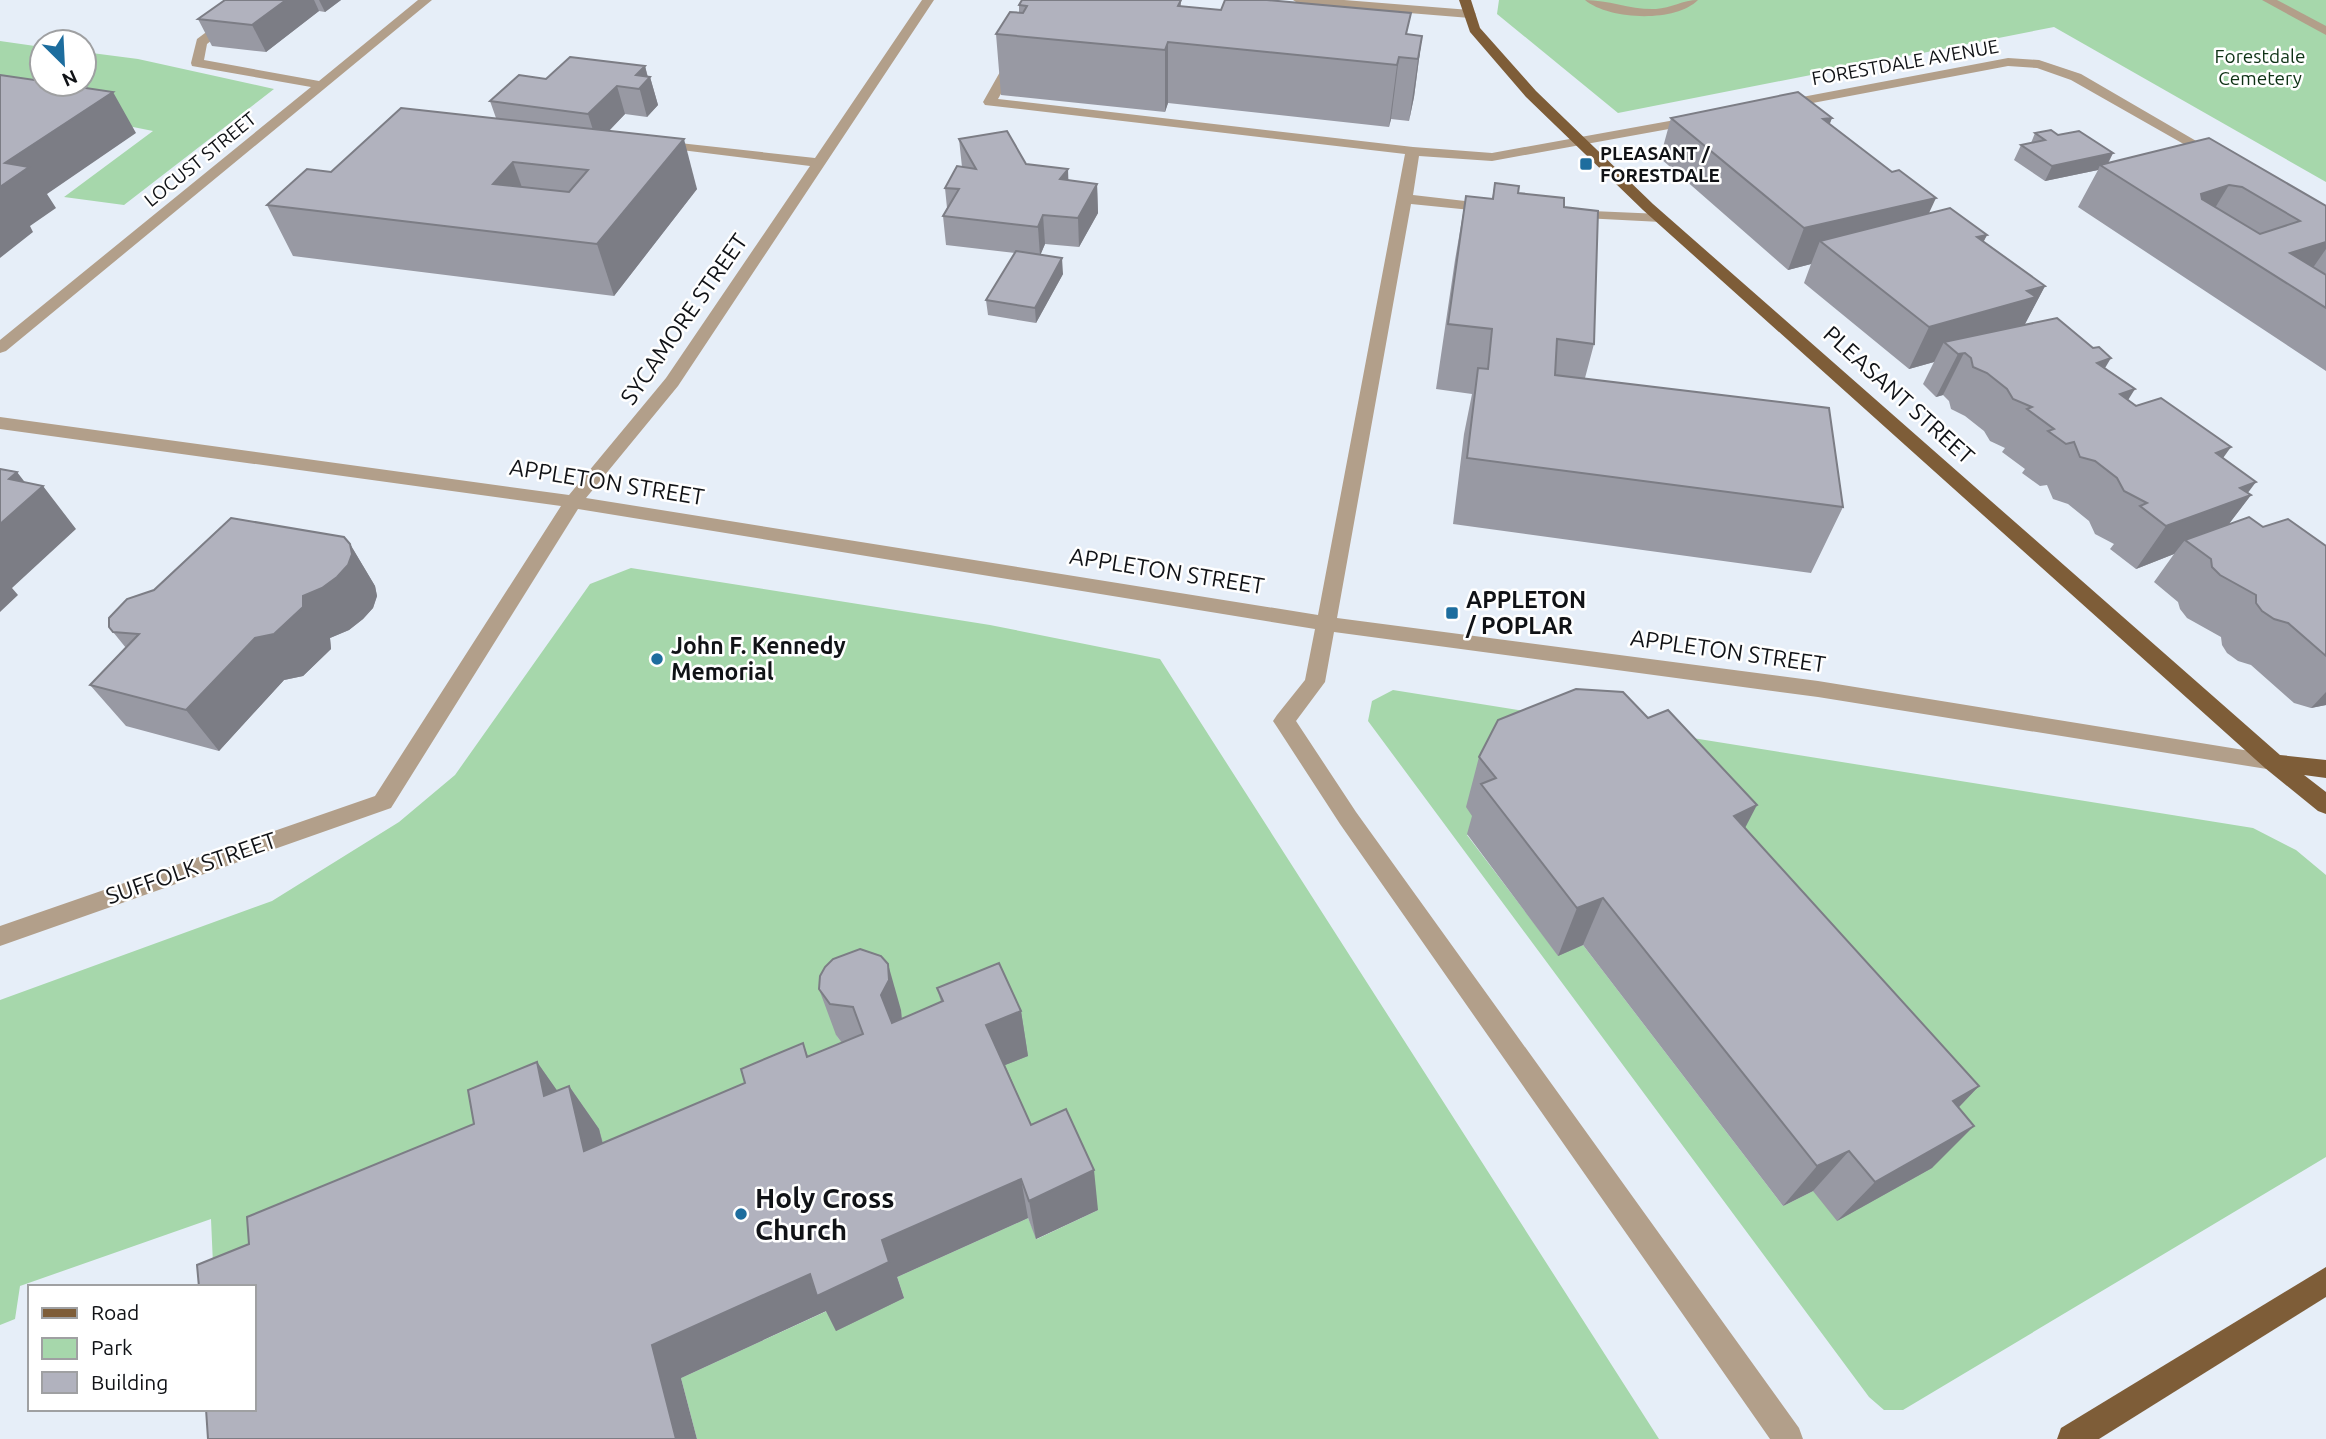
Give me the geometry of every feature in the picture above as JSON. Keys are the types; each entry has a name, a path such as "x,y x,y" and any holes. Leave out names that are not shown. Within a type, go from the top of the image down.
{"main road":[{"name":"PLEASANT STREET","path":"1468,7 1474,29 1531,94 1661,218 2273,762 2326,805"},
{"name":"APPLETON STREET","path":"2273,762 2326,769"},
{"path":"2072,1439 2326,1281"}],"street":[{"path":"257,0 201,42 197,63 321,85"},
{"name":"LOCUST STREET","path":"0,348 426,0"},
{"name":"SYCAMORE STREET","path":"383,802 573,502 672,382 928,0"},
{"path":"1299,0 1468,7"},
{"path":"1591,0 1626,10 1652,12 1674,9 1692,0"},
{"path":"2268,0 2326,31"},
{"path":"1021,47 990,102 1413,151 1492,157 1716,117"},
{"name":"FORESTDALE AVENUE","path":"1769,107 2008,62 2039,64 2076,77 2230,164"},
{"path":"636,140 818,163"},
{"path":"1413,151 1368,386 1327,624 1314,682 1284,721 1348,818 1788,1439"},
{"path":"1405,199 1506,210"},
{"path":"1557,214 1661,218"},
{"name":"APPLETON STREET","path":"0,423 573,502 1327,624 1818,689 2273,762"},
{"name":"SUFFOLK STREET","path":"0,936 383,802"}],"green space":[{"name":"Forestdale Cemetery","path":"1499,0 2326,0 2326,182 2054,27 1618,113 1497,14"},
{"path":"0,41 28,45 28,98 98,98 98,54 138,59 274,89 124,205 64,197 153,131 18,104 0,90"},
{"path":"631,568 990,625 1160,659 1659,1439 697,1439 681,1378 829,1310 904,1298 897,1277 1028,1218 1037,1239 1098,1210 836,1035 847,1049 256,1286 214,1285 211,1219 20,1286 15,1319 0,1325 0,1000 272,901 399,822 455,775 590,584"},
{"path":"1393,690 2253,828 2296,850 2326,875 2326,1157 1903,1410 1884,1410 1869,1397 1368,721 1372,701","holes":["1482,828 1932,1168 1813,1191 1783,1206 1583,945 1558,955 1467,835"]}],"building":[{"path":"225,0 286,0 252,25 198,19"},
{"path":"1022,0 1181,0 1178,6 1221,10 1225,0 1267,0 1411,13 1406,34 1422,36 1418,59 1399,57 1397,65 1168,42 1165,50 996,34 1010,12 1023,13 1027,6 1019,5"},
{"path":"570,57 645,66 636,75 650,77 639,89 617,86 588,114 490,101 519,75 546,79"},
{"path":"0,75 28,79 28,98 98,98 98,90 113,92 5,163 29,167 0,187"},
{"path":"1798,92 1832,118 1823,119 1892,172 1899,170 1936,198 1804,228 1671,118"},
{"path":"401,108 684,139 597,244 267,205 307,169 331,172","holes":["513,162 588,170 569,192 493,184"]},
{"path":"2051,130 2058,135 2079,131 2113,153 2052,166 2021,145 2045,140 2035,133"},
{"path":"1007,131 1026,164 1068,169 1060,179 1097,184 1078,218 1043,215 1038,227 943,216 959,189 945,188 957,166 976,169 959,139"},
{"path":"2209,138 2326,206 2326,242 2290,253 2326,275 2326,308 2100,165","holes":["2229,185 2242,187 2300,221 2260,234 2202,199 2201,194"]},
{"path":"1495,183 1519,186 1518,193 1564,198 1564,207 1598,211 1594,344 1557,339 1555,375 1829,408 1843,507 1467,458 1478,368 1488,369 1492,329 1448,324 1466,196 1493,199"},
{"path":"1950,208 1987,235 1977,237 2045,286 2027,291 2036,297 1929,327 1820,241"},
{"path":"1016,251 1062,258 1035,308 986,300"},
{"path":"2057,318 2093,348 2099,347 2111,358 2097,363 2135,389 2120,394 2136,406 2161,398 2231,447 2216,453 2256,482 2240,488 2251,495 2166,526 2140,506 2147,503 2124,491 2117,478 2095,461 2080,457 2074,442 2066,444 2048,431 2054,429 2027,409 2032,407 2013,399 2007,389 1987,373 1973,367 1971,358 1965,353 1958,354 1944,342"},
{"path":"0,469 17,472 9,479 43,486 0,524"},
{"path":"2249,517 2263,527 2288,519 2326,546 2326,656 2288,623 2274,619 2262,611 2256,603 2256,595 2220,575 2212,567 2211,559 2185,540"},
{"path":"231,518 344,537 350,544 352,554 348,565 337,577 322,588 303,596 303,607 274,634 255,638 186,710 90,685 139,634 113,632 109,627 109,618 127,599 154,590"},
{"path":"1576,689 1623,692 1648,718 1668,710 1757,805 1734,816 1979,1086 1953,1101 1974,1126 1875,1182 1849,1151 1817,1166 1603,898 1577,908 1481,784 1496,778 1479,757 1498,720"},
{"name":"Holy Cross Church","path":"860,949 881,956 888,964 889,980 881,995 892,1023 943,1001 937,988 999,963 1021,1011 986,1025 1031,1125 1066,1109 1094,1170 1029,1201 1021,1179 882,1240 889,1262 817,1296 810,1274 652,1345 676,1439 208,1439 206,1411 256,1411 256,1285 199,1285 197,1265 249,1244 247,1217 474,1124 468,1090 537,1062 544,1096 569,1086 584,1151 745,1083 741,1069 803,1043 807,1057 863,1034 853,1007 830,1004 819,989 820,976 833,959"}],"place":[{"name":"PLEASANT / FORESTDALE","path":"1586,164"},
{"name":"APPLETON / POPLAR","path":"1452,613"},
{"name":"John F. Kennedy Memorial","path":"657,659"},
{"name":"Holy Cross Church","path":"741,1214"}]}
